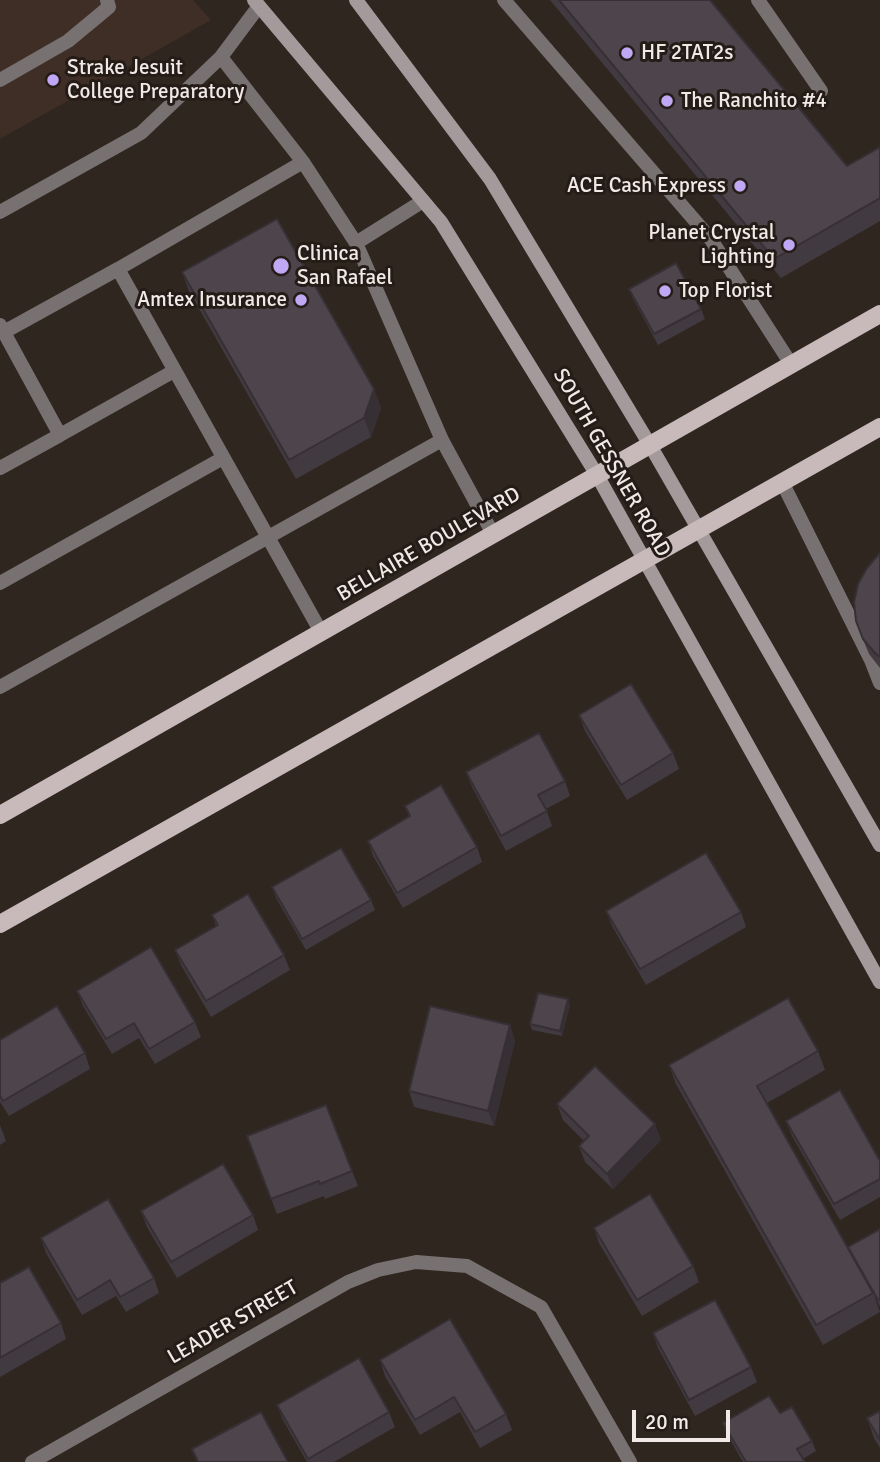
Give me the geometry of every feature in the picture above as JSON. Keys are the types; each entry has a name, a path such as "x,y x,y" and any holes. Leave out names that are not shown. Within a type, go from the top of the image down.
{"main road":[{"name":"SOUTH GESSNER ROAD","path":"356,0 491,179 650,445 878,838"},
{"name":"SOUTH GESSNER ROAD","path":"259,2 441,222 597,475 880,982"},
{"name":"BELLAIRE BOULEVARD","path":"0,815 880,314"},
{"path":"0,924 880,427"}],"street":[{"path":"0,80 68,41 109,7 107,0"},
{"path":"504,0 710,238 791,364"},
{"path":"758,0 821,91"},
{"path":"0,212 141,132 221,57 259,2"},
{"path":"221,57 303,162 356,243 442,440 494,534"},
{"path":"60,435 2,328 118,269 303,162"},
{"path":"356,243 423,201"},
{"path":"118,269 321,632"},
{"path":"0,468 174,371"},
{"path":"0,687 442,440"},
{"path":"0,583 223,458"},
{"path":"782,482 871,660 880,684"},
{"name":"LEADER STREET","path":"32,1462 348,1282 378,1270 415,1262 467,1266 541,1307 630,1462"}],"shaded area":[{"name":"Strake Jesuit College Preparatory","path":"0,0 193,0 211,20 0,139"}],"building":[{"path":"559,0 710,0 847,166 880,147 880,198 774,259"},
{"path":"277,219 374,389 364,418 289,460 182,272"},
{"path":"676,263 701,309 654,334 629,289"},
{"path":"880,553 880,657 863,639 856,621 854,602 858,584"},
{"path":"631,684 673,753 621,785 579,715"},
{"path":"539,733 565,781 538,795 547,811 501,836 466,772"},
{"path":"441,785 477,847 397,893 368,841 410,816 405,806"},
{"path":"341,848 371,900 302,939 272,887"},
{"path":"706,853 741,912 640,969 606,911"},
{"path":"248,894 284,955 206,1001 175,950 218,925 212,915"},
{"path":"151,947 195,1022 149,1049 134,1023 106,1039 77,991"},
{"path":"538,993 568,999 560,1031 530,1024"},
{"path":"788,998 818,1051 757,1086 873,1293 816,1325 669,1065"},
{"path":"57,1006 85,1053 3,1101 0,1096 0,1040"},
{"path":"430,1006 510,1025 488,1111 409,1091"},
{"path":"595,1066 655,1124 607,1174 579,1146 589,1136 557,1104"},
{"path":"840,1090 880,1161 880,1179 834,1204 786,1121"},
{"path":"326,1105 352,1171 271,1199 247,1136"},
{"path":"223,1164 253,1215 171,1262 141,1211"},
{"path":"650,1194 693,1266 637,1300 594,1228"},
{"path":"108,1199 154,1278 120,1297 110,1280 77,1300 41,1238"},
{"path":"880,1229 880,1299 878,1300 848,1247"},
{"path":"29,1267 61,1323 0,1358 0,1283"},
{"path":"715,1300 751,1367 689,1400 653,1333"},
{"path":"450,1319 506,1414 475,1432 454,1397 415,1420 380,1360"},
{"path":"359,1358 389,1412 308,1459 277,1405"},
{"path":"769,1396 780,1413 792,1407 812,1441 797,1449 805,1462 746,1462 723,1423"},
{"path":"880,1411 880,1440 867,1418"},
{"path":"261,1412 288,1462 198,1462 192,1449"}],"place":[{"name":"HF 2TAT2s","path":"627,53"},
{"name":"Strake Jesuit College Preparatory","path":"53,80"},
{"name":"The Ranchito #4","path":"667,101"},
{"name":"ACE Cash Express","path":"740,186"},
{"name":"Planet Crystal Lighting","path":"789,245"},
{"name":"Clinica San Rafael","path":"281,266"},
{"name":"Top Florist","path":"665,291"},
{"name":"Amtex Insurance","path":"301,300"}]}
